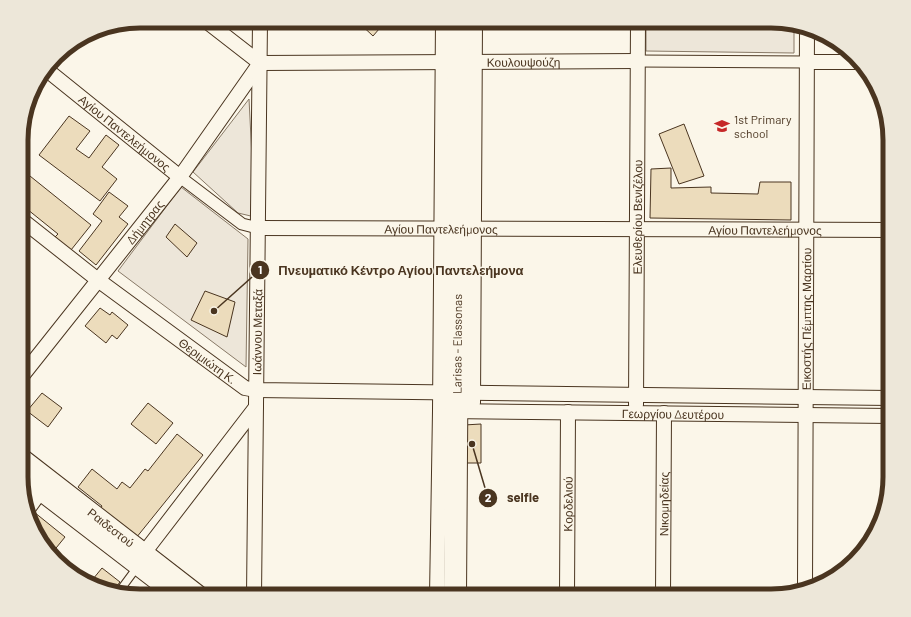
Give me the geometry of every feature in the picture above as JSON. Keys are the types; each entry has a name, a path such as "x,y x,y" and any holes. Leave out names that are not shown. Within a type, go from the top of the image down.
{"highway":[{"name":"Larisas - Elassonas","path":"455,589 459,28"}],"street":[{"path":"215,28 260,63"},
{"name":"Ιωάννου Μεταξά","path":"254,589 260,28"},
{"path":"446,28 459,62"},
{"path":"459,62 473,28"},
{"name":"Ελευθερίου Βενιζέλου","path":"636,413 638,28"},
{"name":"Εικοστής Πέμπτης Μαρτίου","path":"805,583 807,34"},
{"name":"Κουλουψούζη","path":"260,63 637,61 851,62"},
{"name":"Δήμητρας","path":"28,368 180,178 260,63"},
{"name":"Αγίου Παντελεήμονος","path":"50,73 180,178 242,224 258,228 883,230"},
{"name":"Θεριμιώτη Κ.","path":"28,225 98,280 245,388 256,390 456,402"},
{"name":"Γεωργίου Δευτέρου","path":"456,402 636,395 883,398"},
{"path":"438,589 456,402"},
{"name":"Γεωργίου Δευτέρου","path":"456,402 568,412 883,416"},
{"path":"141,560 256,407"},
{"name":"Κορδελιού","path":"567,589 568,412"},
{"name":"Νικομηδείας","path":"662,589 664,413"},
{"name":"Ραιδεστού","path":"28,463 141,560 170,589"},
{"name":"Ραιδεστού","path":"28,482 141,560 189,589"},
{"path":"31,504 41,491"}],"lane":[{"path":"122,587 141,560"}],"shaded area":[{"path":"646,28 778,28 794,30 794,53 646,51"},
{"path":"249,99 255,217 238,213 193,172"},
{"path":"181,187 248,239 246,367 118,271"}],"building":[{"path":"364,28 380,28 373,36"},
{"path":"69,116 90,131 76,149 89,158 106,135 119,145 102,167 117,179 100,201 39,155"},
{"path":"684,124 704,176 679,184 659,134"},
{"path":"671,168 671,188 711,187 711,193 758,194 760,182 791,182 791,220 650,218 651,169"},
{"path":"28,174 91,225 71,250 55,237 58,234 28,210"},
{"path":"109,192 128,206 119,217 128,224 96,265 79,251 102,221 93,214"},
{"path":"175,224 197,243 187,257 166,237"},
{"path":"205,291 235,302 227,337 191,320"},
{"path":"100,308 110,315 112,312 128,325 117,339 112,335 106,343 85,326"},
{"path":"42,393 62,408 48,427 28,412"},
{"path":"148,403 173,423 156,444 131,424"},
{"path":"481,424 481,463 463,463 464,425"},
{"path":"177,434 203,455 136,538 100,509 102,506 78,487 92,469 117,489 122,482 130,488 145,469 148,471"},
{"path":"34,512 65,537 55,550 43,533"},
{"path":"102,568 120,582 117,586 94,578"}],"place":[{"name":"1st Primary school","path":"722,126"},
{"name":"Πνευματικό Κέντρο Αγίου Παντελεήμονα","path":"214,311"},
{"name":"selfie","path":"472,444"}]}
